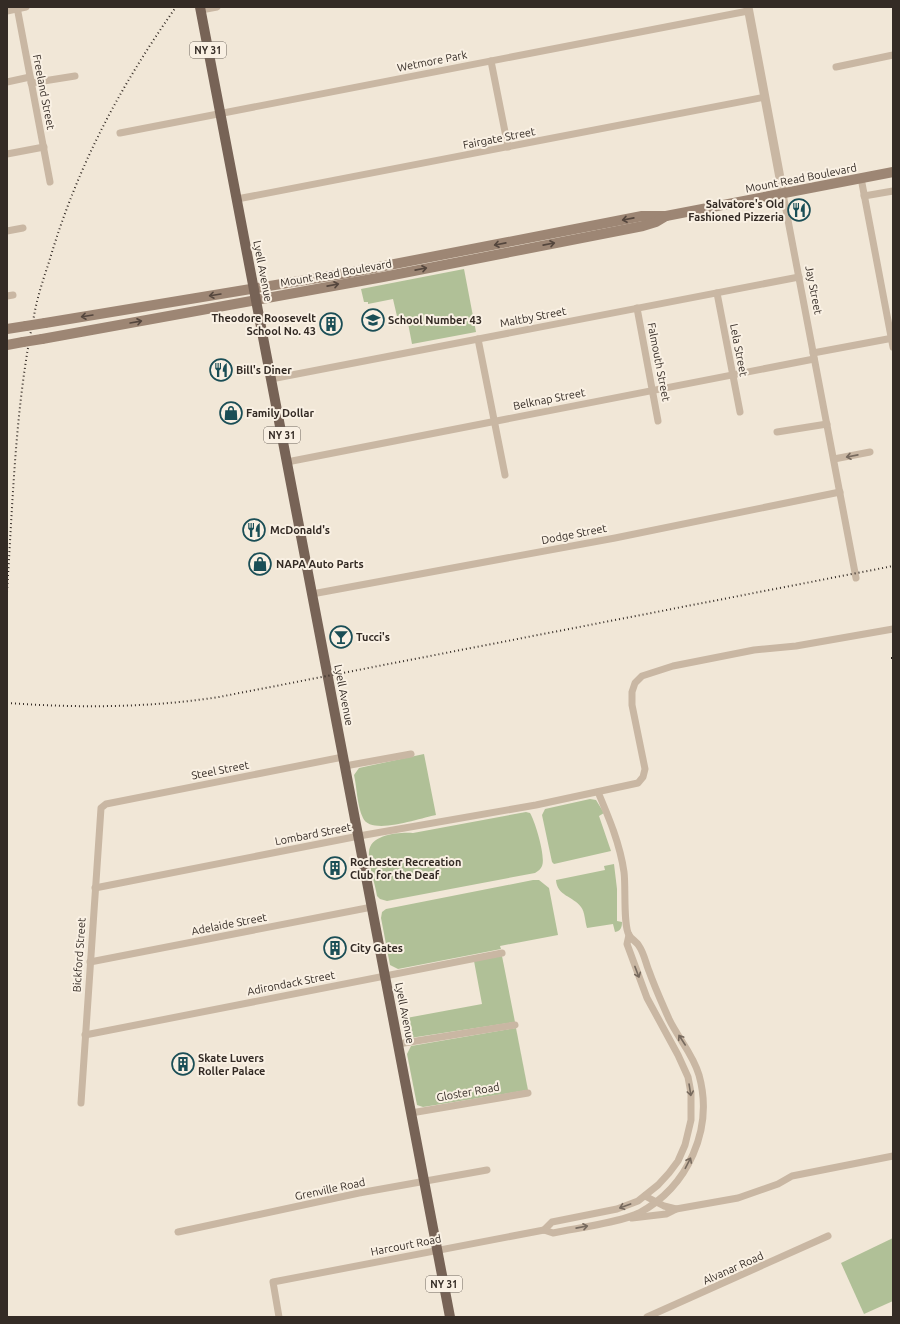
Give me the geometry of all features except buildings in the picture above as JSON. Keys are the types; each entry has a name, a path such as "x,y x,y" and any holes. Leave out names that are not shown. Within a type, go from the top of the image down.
{"main road":[{"name":"Lyell Avenue","path":"200,9 450,1317"},
{"name":"Mount Read Boulevard","path":"7,329 348,273 642,216 666,216 893,172"},
{"name":"Mount Read Boulevard","path":"7,345 256,300 643,226 656,222 666,216"}],"street":[{"path":"7,11 26,7"},
{"path":"200,9 217,7"},
{"name":"Freeland Street","path":"17,8 50,182"},
{"name":"Wetmore Park","path":"120,133 748,8"},
{"name":"Jay Street","path":"748,8 856,578"},
{"path":"836,67 893,55"},
{"path":"491,60 508,147"},
{"path":"7,82 75,76"},
{"name":"Fairgate Street","path":"237,199 765,97"},
{"path":"7,154 44,147"},
{"path":"861,178 893,347"},
{"path":"864,196 893,191"},
{"path":"7,231 23,228"},
{"name":"Maltby Street","path":"271,379 799,277"},
{"name":"Lela Street","path":"717,293 740,412"},
{"name":"Falmouth Street","path":"637,308 658,421"},
{"name":"Belknap Street","path":"287,462 733,375 892,338"},
{"path":"478,339 505,475"},
{"path":"777,432 827,424"},
{"path":"834,459 870,452"},
{"name":"Dodge Street","path":"312,594 620,537 840,492"},
{"name":"Lombard Street","path":"95,888 359,836 536,805 638,783 643,777 645,769 632,705 632,692 635,684 642,676 674,666 754,650 796,646 893,628"},
{"name":"Steel Street","path":"101,808 106,804 344,762 411,754"},
{"path":"598,792 610,819 622,858 626,922 629,935 627,944 647,998 678,1055 688,1077 691,1093 691,1120 685,1145 678,1161 669,1173 645,1196 638,1201 617,1209 552,1222 544,1230 553,1233 626,1218 666,1214 676,1210 738,1198 778,1184 792,1176 893,1156"},
{"name":"Bickford Street","path":"81,1104 101,808"},
{"name":"Adelaide Street","path":"90,962 372,907"},
{"path":"626,1218 638,1214 656,1202 669,1191 681,1176 696,1148 703,1117 702,1089 693,1059 670,1021 657,994 640,946 629,935"},
{"name":"Adirondack Street","path":"85,1035 502,953"},
{"path":"398,1044 515,1024"},
{"name":"Gloster Road","path":"411,1113 528,1093"},
{"name":"Grenville Road","path":"178,1232 424,1181 488,1170"},
{"path":"645,1196 676,1210"},
{"name":"Harcourt Road","path":"279,1317 273,1282 544,1230"},
{"name":"Alvanar Road","path":"647,1317 828,1236"}],"green space":[{"path":"464,269 476,332 412,344 408,323 399,325 393,299 368,304 368,302 364,302 361,289"},
{"path":"424,754 436,815 385,826 376,826 368,823 363,818 357,797 354,775 359,768"},
{"path":"590,799 596,800 604,813 599,816 611,851 554,864 552,862 542,815 545,809"},
{"path":"526,812 530,813 535,823 543,855 542,866 535,873 387,901 380,899 377,896 369,857 369,852 374,841 386,835 413,833"},
{"path":"614,864 617,889 617,921 622,922 620,930 615,932 613,924 587,928 581,907 578,903 562,893 556,880 605,870 604,866"},
{"path":"539,880 549,888 558,935 500,946 501,949 398,969 390,965 381,918 382,912 386,909"},
{"path":"502,956 515,1022 410,1038 405,1036 401,1019 482,1004 474,961"},
{"path":"516,1028 528,1090 423,1107 417,1105 407,1054 411,1046"},
{"path":"893,1238 893,1301 864,1314 841,1263"}],"railway":[{"path":"7,592 13,488 19,419 28,350 40,289 60,227 86,161 118,98 155,37 176,7"},
{"path":"7,703 60,706 113,706 192,701 219,697 893,566"}],"place":[{"name":"Salvatore's Old Fashioned Pizzeria","path":"799,210"},
{"name":"School Number 43","path":"373,320"},
{"name":"Theodore Roosevelt School No. 43","path":"331,324"},
{"name":"Bill's Diner","path":"221,370"},
{"name":"Family Dollar","path":"231,413"},
{"name":"McDonald's","path":"254,530"},
{"name":"NAPA Auto Parts","path":"260,564"},
{"name":"Tucci's","path":"341,637"},
{"name":"Rochester Recreation Club for the Deaf","path":"335,868"},
{"name":"City Gates","path":"335,948"},
{"name":"Skate Luvers Roller Palace","path":"183,1064"}]}
